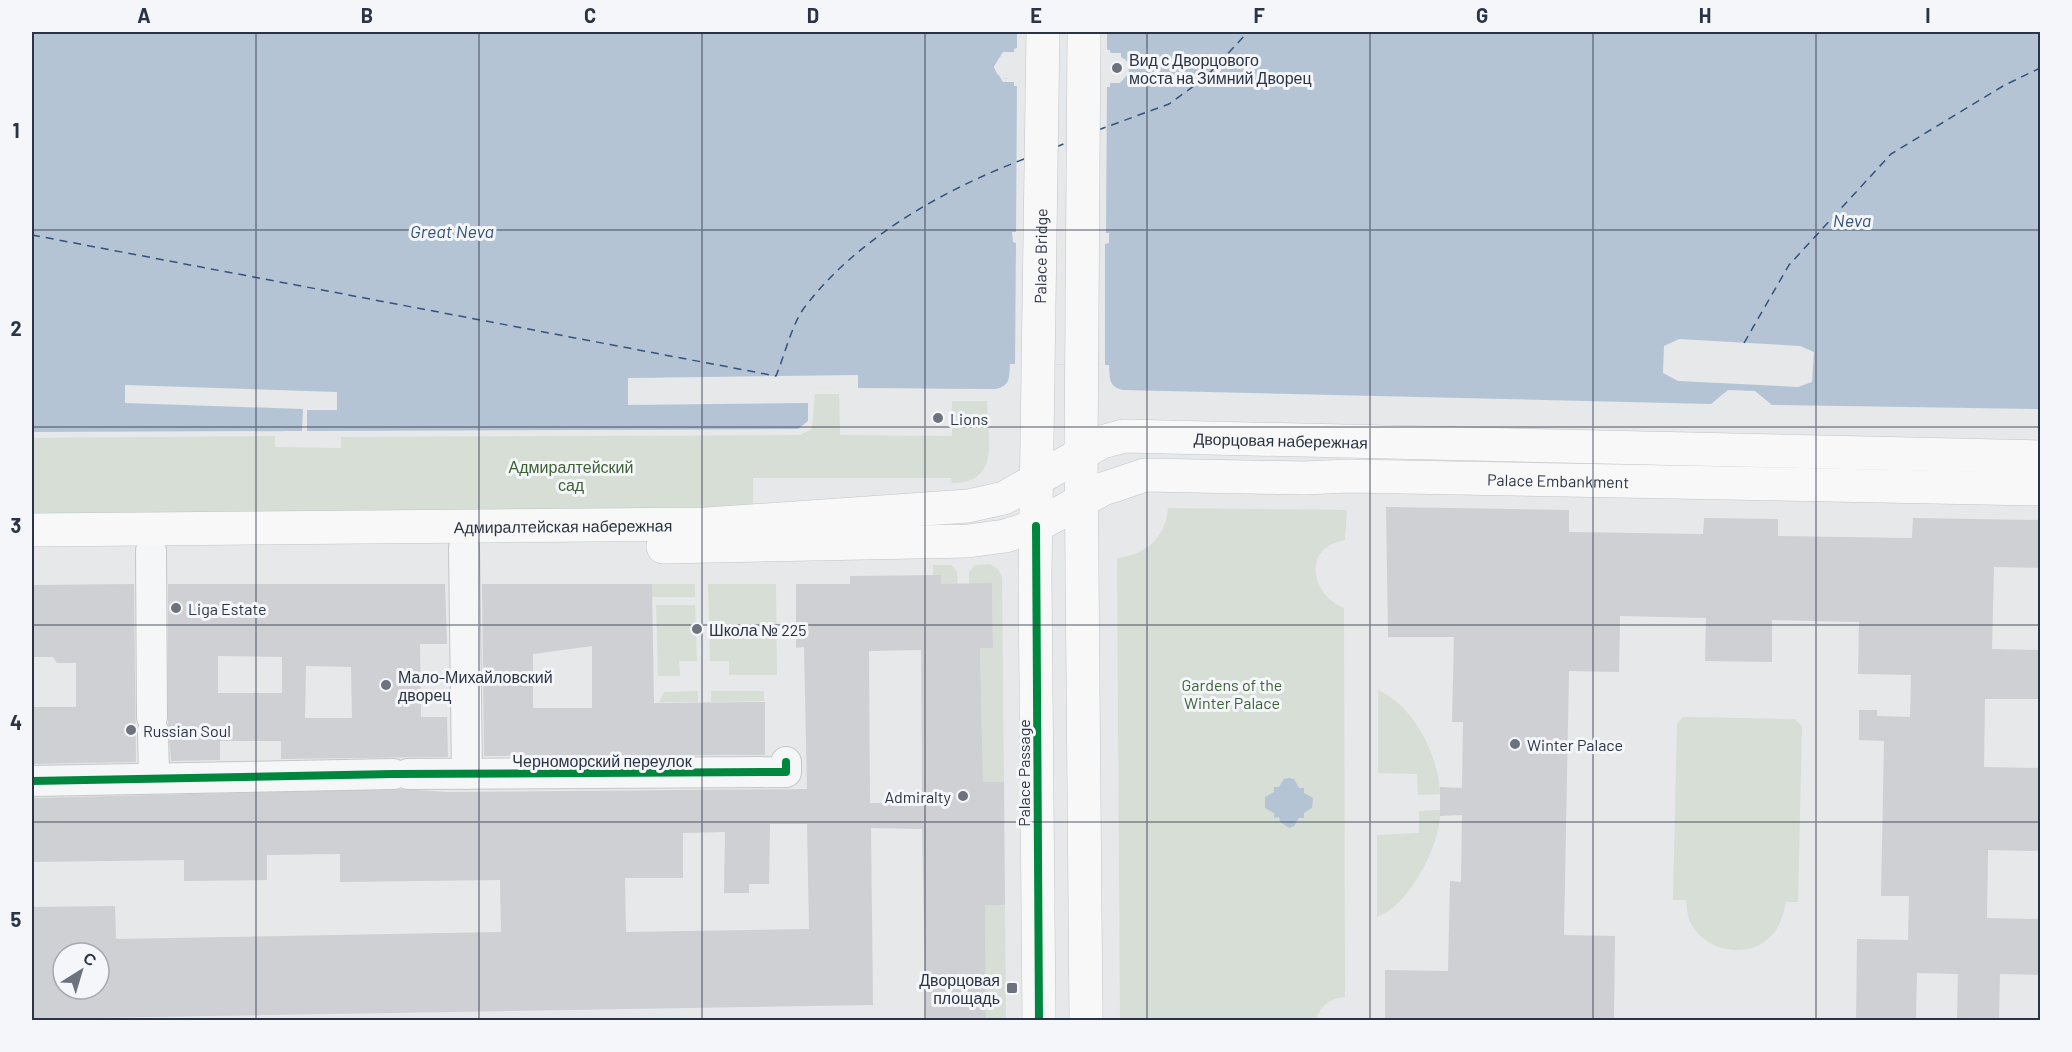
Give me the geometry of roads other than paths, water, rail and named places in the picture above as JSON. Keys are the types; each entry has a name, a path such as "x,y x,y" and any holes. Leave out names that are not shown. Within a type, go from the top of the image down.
{"main road":[{"name":"Palace Bridge","path":"1036,481 1040,370 1043,32"},
{"path":"1084,32 1081,454 1086,1020"},
{"name":"Дворцовая набережная","path":"1081,454 1102,442 1124,436 1145,436 2040,457"},
{"name":"Адмиралтейская набережная","path":"32,530 707,524 968,506 1004,498 1081,454"},
{"name":"Palace Embankment","path":"1082,501 1123,480 1145,475 1304,478 1349,476 2040,489"},
{"name":"Palace Passage","path":"1036,481 1039,1020"},
{"name":"Адмиралтейская набережная","path":"32,551 464,549 968,541 1005,536 1036,526 1082,501"}],"street":[{"path":"464,549 467,774"},
{"path":"150,551 154,778"},
{"name":"Черноморский переулок","path":"32,781 400,774 786,772 786,762"}],"water":[{"path":"32,32 2040,32 2040,409 1772,405 1755,391 1728,390 1711,404 1123,390 1112,384 1109,365 1010,364 1007,383 996,389 808,388 808,421 798,429 32,432","holes":["1014,49 1110,50 1110,53 1125,59 1129,71 1121,80 1110,83 1110,87 1014,86 1014,82 997,74 994,67 999,58 1014,52","1013,232 1106,233 1108,243 1016,242"]},
{"path":"1284,779 1294,779 1299,788 1304,788 1304,793 1313,798 1312,808 1304,813 1304,818 1299,818 1294,826 1289,828 1280,822 1279,817 1274,818 1274,813 1265,808 1265,797 1274,792 1274,787 1279,787"}],"place":[{"name":"Вид с Дворцового моста на Зимний Дворец","path":"1117,68"},
{"name":"Lions","path":"938,418"},
{"name":"Liga Estate","path":"176,608"},
{"name":"Школа № 225","path":"697,629"},
{"name":"Мало-Михайловский дворец","path":"386,685"},
{"name":"Russian Soul","path":"131,730"},
{"name":"Winter Palace","path":"1515,744"},
{"name":"Admiralty","path":"963,796"},
{"name":"Дворцовая площадь","path":"1012,988"}],"water label":[{"name":"Neva","path":"1852,220"},
{"name":"Great Neva","path":"452,231"}],"park label":[{"name":"Адмиралтейский сад","path":"571,475"},
{"name":"Gardens of the Winter Palace","path":"1232,693"}]}
